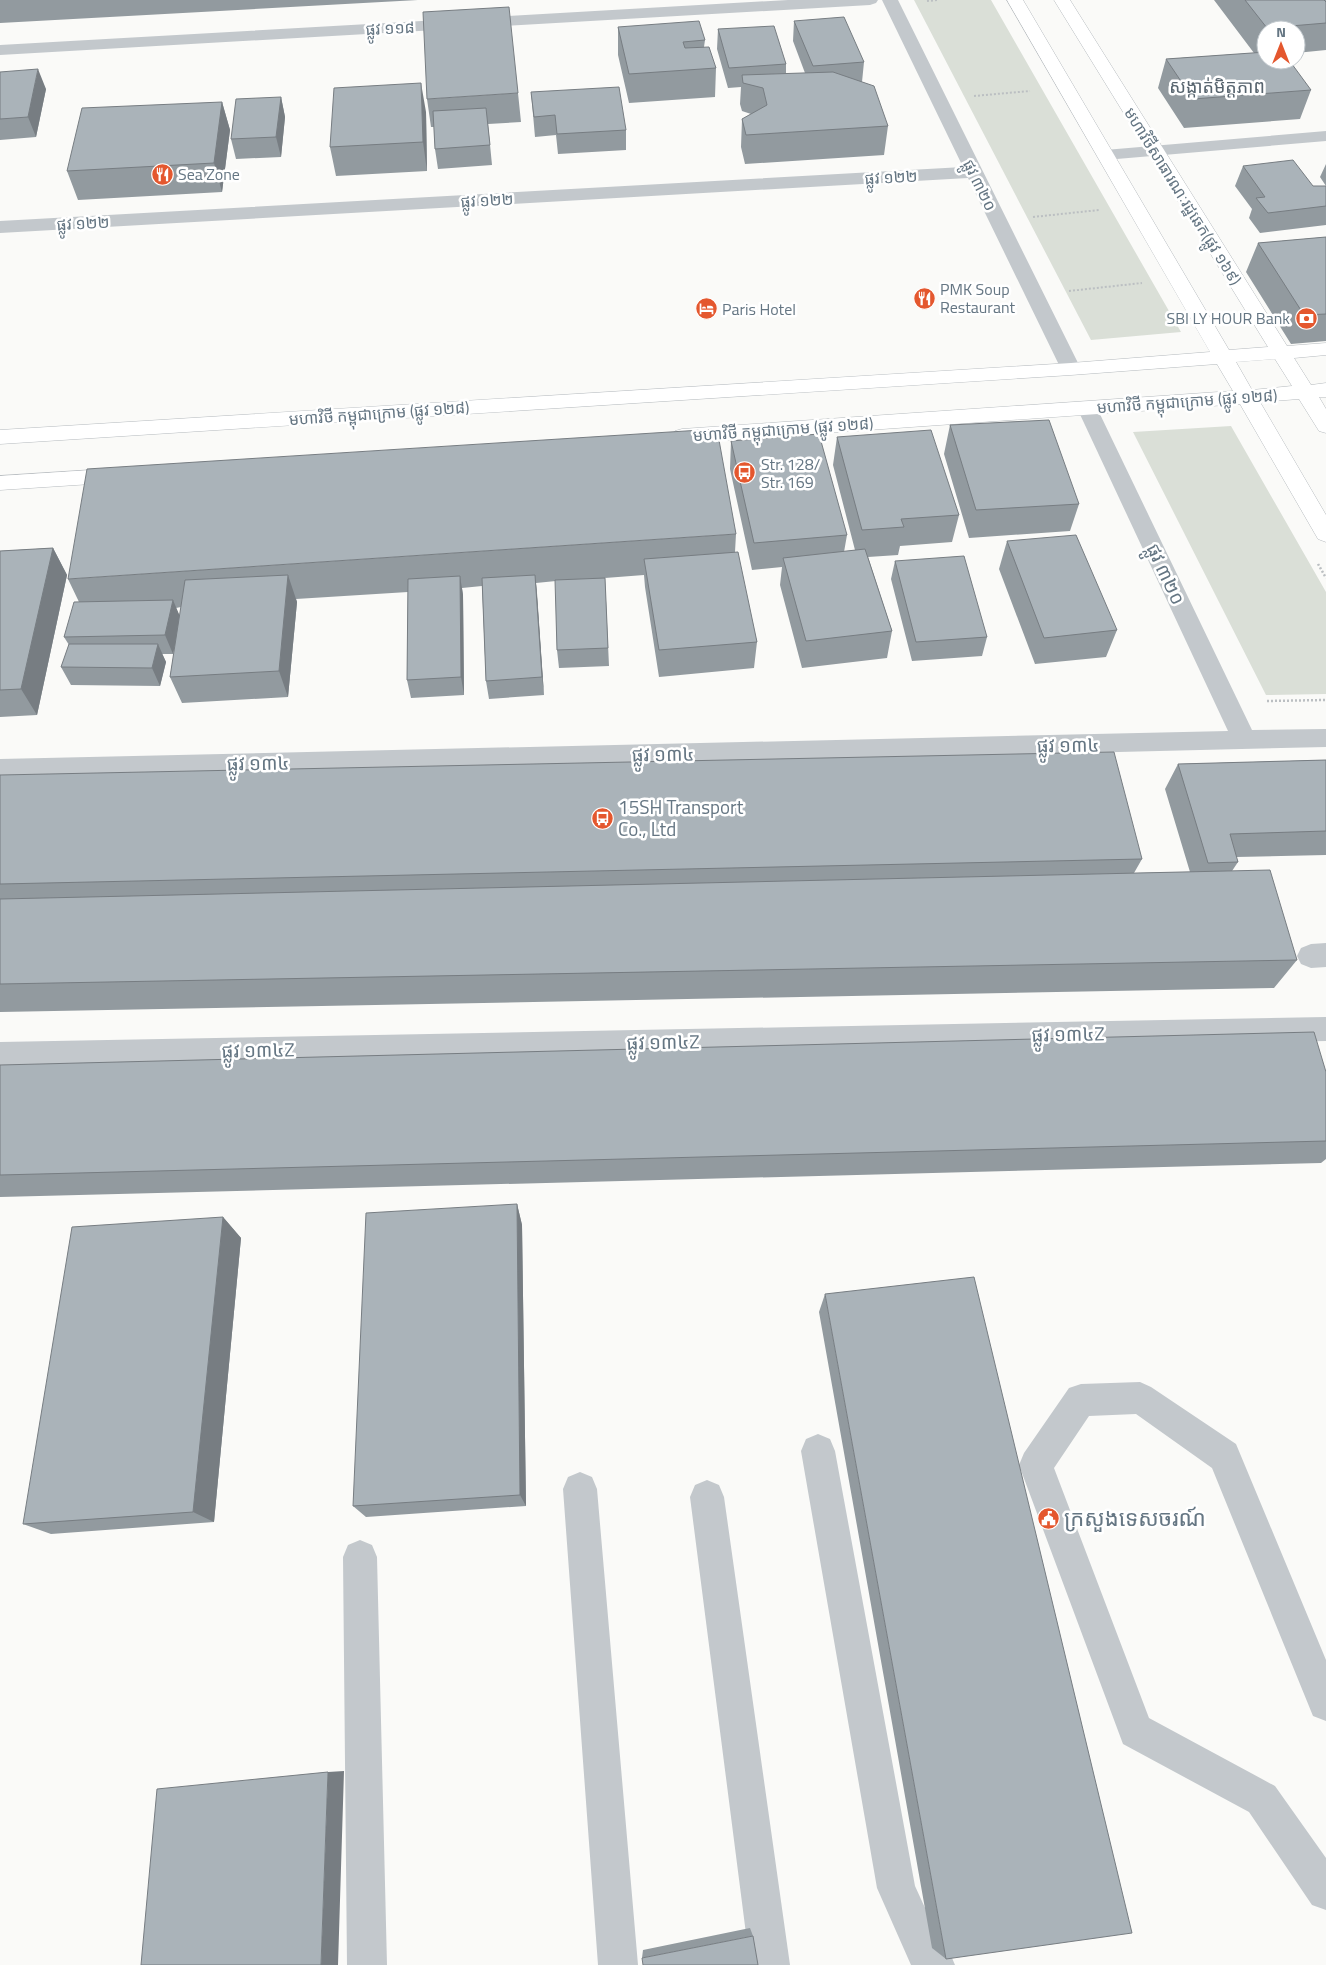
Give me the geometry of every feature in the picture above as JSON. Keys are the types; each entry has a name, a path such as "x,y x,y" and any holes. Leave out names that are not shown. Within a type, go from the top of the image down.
{"main road":[{"path":"1015,0 1326,534"},
{"name":"មហាវិថីសាធារណៈរដ្ឋឆេក(ផ្លូវ ១៦៩)","path":"1062,0 1219,250 1326,426"},
{"name":"មហាវិថី កម្ពុជាក្រោម (ផ្លូវ ១២៨)","path":"0,437 1071,369 1224,358 1326,348"},
{"name":"មហាវិថី កម្ពុជាក្រោម (ផ្លូវ ១២៨)","path":"658,438 1326,390"},
{"path":"0,483 140,474"}],"street":[{"name":"ផ្លូវ ១១៨","path":"0,50 870,0"},
{"name":"ផ្លូវ ៣២០","path":"890,0 1071,369"},
{"path":"1105,155 1326,136"},
{"name":"ផ្លូវ ១២២","path":"0,227 974,172"},
{"name":"ផ្លូវ ៣២០","path":"1087,408 1245,741"},
{"name":"ផ្លូវ ១៣៤","path":"0,769 1326,738"},
{"name":"ផ្លូវ ១៣៤Z","path":"0,1055 1326,1029"},
{"path":"1326,1703 1224,1456 1140,1398 1081,1400 1036,1465 1136,1731 1262,1799 1326,1891"},
{"path":"818,1451 896,1888 927,1956 935,1965"},
{"path":"580,1489 618,1965"},
{"path":"707,1497 770,1965"},
{"path":"360,1557 367,1965"}],"path":[{"path":"966,96 1030,90"},
{"path":"1029,217 1106,210"},
{"path":"1067,291 1149,282"},
{"path":"1316,562 1326,578"}],"shaded area":[{"path":"914,0 991,0 1181,332 1091,340"},
{"path":"1231,426 1326,592 1326,694 1266,695 1133,432"}],"building":[{"path":"1245,0 1324,0 1326,2 1326,23 1306,25 1306,20 1261,20"},
{"path":"509,7 518,93 427,99 423,12"},
{"path":"844,17 864,62 813,66 794,21"},
{"path":"699,21 705,40 683,42 685,48 709,47 716,68 629,74 618,27"},
{"path":"774,26 786,64 729,68 718,29"},
{"path":"1256,53 1256,70 1296,70 1311,90 1193,99 1166,59"},
{"path":"38,69 28,117 0,119 0,72"},
{"path":"833,72 874,86 888,126 746,135 742,119 767,105 763,88 743,83 742,75"},
{"path":"421,83 423,142 330,147 334,88"},
{"path":"619,87 626,130 557,134 555,115 534,117 531,92"},
{"path":"281,97 276,137 231,139 236,99"},
{"path":"222,102 214,163 67,171 82,108"},
{"path":"486,108 490,145 435,149 433,111"},
{"path":"1293,160 1313,186 1326,186 1326,206 1268,213 1256,198 1265,197 1243,166"},
{"path":"1326,237 1326,314 1304,315 1258,243"},
{"path":"1049,420 1079,504 976,510 950,425"},
{"path":"717,429 736,534 68,579 87,469"},
{"path":"931,430 959,515 901,519 904,527 862,530 837,437"},
{"path":"819,434 847,535 754,543 731,441"},
{"path":"1076,535 1117,630 1044,638 1007,541"},
{"path":"53,548 21,689 0,690 0,551"},
{"path":"865,549 892,631 806,641 783,558"},
{"path":"738,552 757,642 659,650 644,559"},
{"path":"964,556 987,637 916,642 895,561"},
{"path":"288,575 279,671 170,677 185,580"},
{"path":"535,575 542,677 486,681 482,578"},
{"path":"460,576 461,677 407,680 408,579"},
{"path":"605,578 608,648 557,650 555,580"},
{"path":"173,600 165,635 64,637 74,602"},
{"path":"69,644 158,644 152,668 61,667"},
{"path":"1114,752 1142,859 0,884 0,775"},
{"path":"1326,760 1326,831 1230,834 1238,862 1208,863 1178,764"},
{"path":"1270,870 1297,960 0,984 0,899"},
{"path":"1314,1032 1326,1072 1326,1141 0,1175 0,1065"},
{"path":"517,1204 520,1495 353,1506 366,1213"},
{"path":"223,1217 193,1512 23,1524 72,1227"},
{"name":"ក្រសួងទេសចរណ៍","path":"974,1277 1132,1933 946,1959 825,1294"},
{"path":"328,1772 321,1965 141,1965 157,1789"},
{"path":"753,1936 758,1965 643,1965 642,1958"}],"place":[{"name":"Sea Zone","path":"162,174"},
{"name":"PMK Soup Restaurant","path":"924,298"},
{"name":"Paris Hotel","path":"706,309"},
{"name":"SBI LY HOUR Bank","path":"1306,318"},
{"name":"Str. 128/ Str. 169","path":"745,473"},
{"name":"15SH Transport Co., Ltd","path":"602,818"},
{"name":"ក្រសួងទេសចរណ៍","path":"1048,1518"}],"district":[{"name":"សង្កាត់មិត្តភាព","path":"1217,87"}]}
